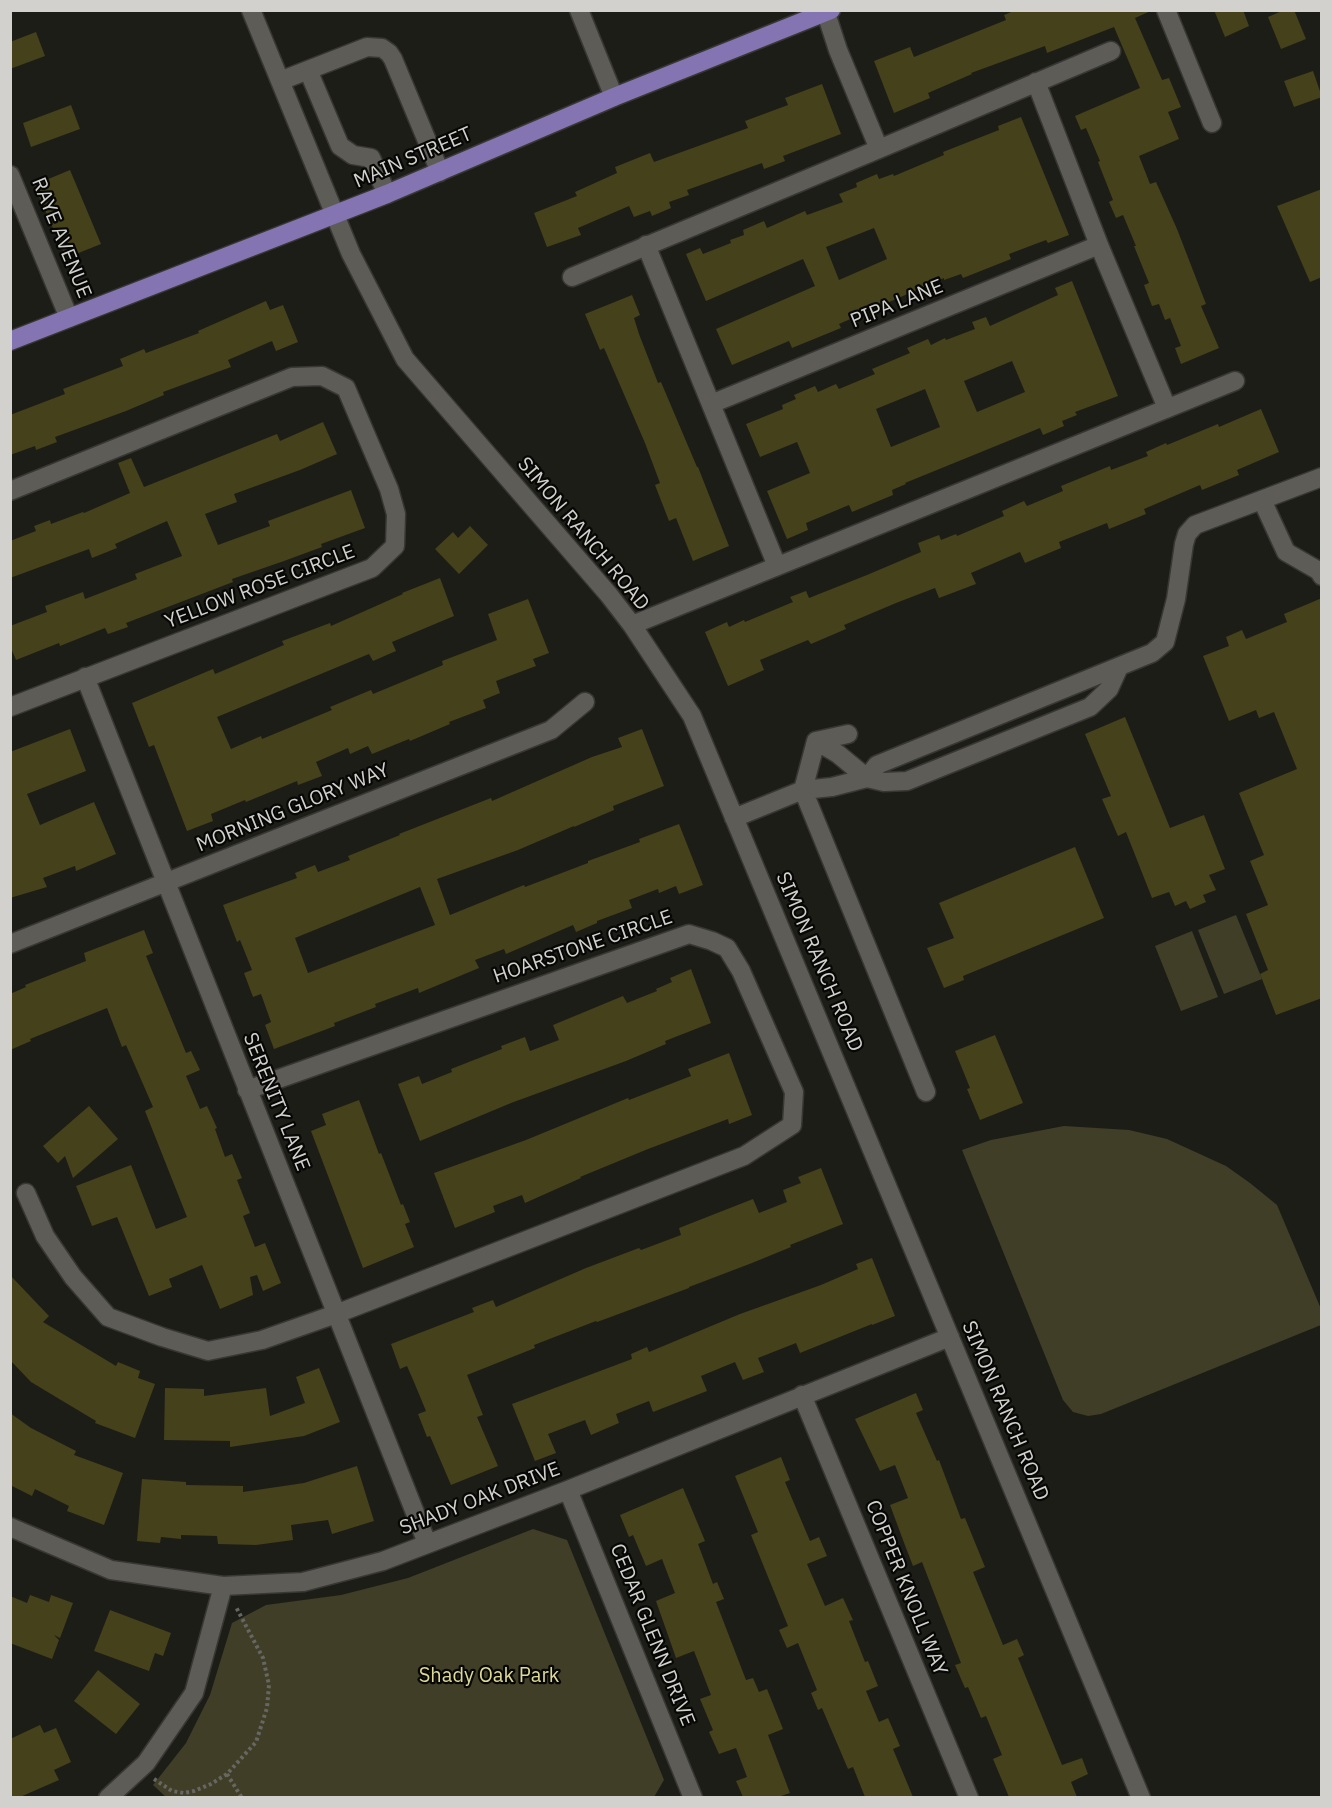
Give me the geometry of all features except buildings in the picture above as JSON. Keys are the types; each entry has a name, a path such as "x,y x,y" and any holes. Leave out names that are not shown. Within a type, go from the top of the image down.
{"main road":[{"name":"MAIN STREET","path":"10,340 387,194 614,97 827,11"}],"street":[{"name":"SIMON RANCH ROAD","path":"251,10 351,255 405,359 609,595 632,625 692,716 1141,1797"},
{"path":"579,10 614,97"},
{"path":"1166,10 1212,123"},
{"path":"827,11 838,50 879,149"},
{"path":"280,81 367,47 381,48 389,53 440,171"},
{"path":"572,276 1111,51"},
{"path":"308,70 340,146 353,155 371,158 387,194"},
{"path":"1036,82 1167,408"},
{"name":"RAYE AVENUE","path":"10,175 69,318"},
{"path":"646,245 777,566"},
{"name":"PIPA LANE","path":"711,404 1100,245"},
{"name":"YELLOW ROSE CIRCLE","path":"10,491 292,377 322,376 346,388 389,489 396,514 396,546 372,568 10,707"},
{"path":"632,625 1235,381"},
{"path":"735,818 802,790 832,787 867,778 877,765 1152,653 1165,642 1176,599 1184,544 1187,534 1195,525 1322,477"},
{"path":"1262,500 1286,552 1320,571 1322,576"},
{"path":"816,741 838,754 867,778 884,782 907,781 1090,706 1109,689 1119,667"},
{"name":"SERENITY LANE","path":"85,677 427,1544"},
{"name":"MORNING GLORY WAY","path":"10,944 551,730 585,702"},
{"path":"816,741 848,734"},
{"path":"816,741 802,790 926,1092"},
{"name":"HOARSTONE CIRCLE","path":"247,1090 689,934 727,948 752,993 794,1092 792,1125 744,1156 336,1314"},
{"path":"26,1193 45,1236 73,1277 108,1317 208,1351 262,1340 336,1314"},
{"name":"SHADY OAK DRIVE","path":"10,1527 111,1570 223,1586 303,1582 383,1561 568,1490 950,1337"},
{"name":"COPPER KNOLL WAY","path":"802,1395 969,1797"},
{"name":"CEDAR GLENN DRIVE","path":"568,1490 693,1797"},
{"path":"108,1797 146,1763 194,1693 223,1586"}],"path":[{"path":"138,1770 172,1791 184,1793 211,1784 227,1774 256,1742 267,1708 269,1685 263,1658 239,1611 223,1586"},
{"path":"227,1774 242,1797"}],"green space":[{"path":"1236,915 1262,979 1224,994 1198,930"},
{"path":"1192,931 1218,997 1181,1011 1155,946"},
{"path":"1064,1126 1129,1130 1167,1139 1226,1166 1250,1183 1277,1205 1321,1309 1321,1325 1101,1414 1088,1416 1073,1412 1063,1400 962,1150 991,1140"},
{"name":"Shady Oak Park","path":"533,1529 567,1540 664,1780 654,1797 167,1798 153,1785 186,1743 210,1695 232,1623 266,1605 341,1595 408,1578"}]}
